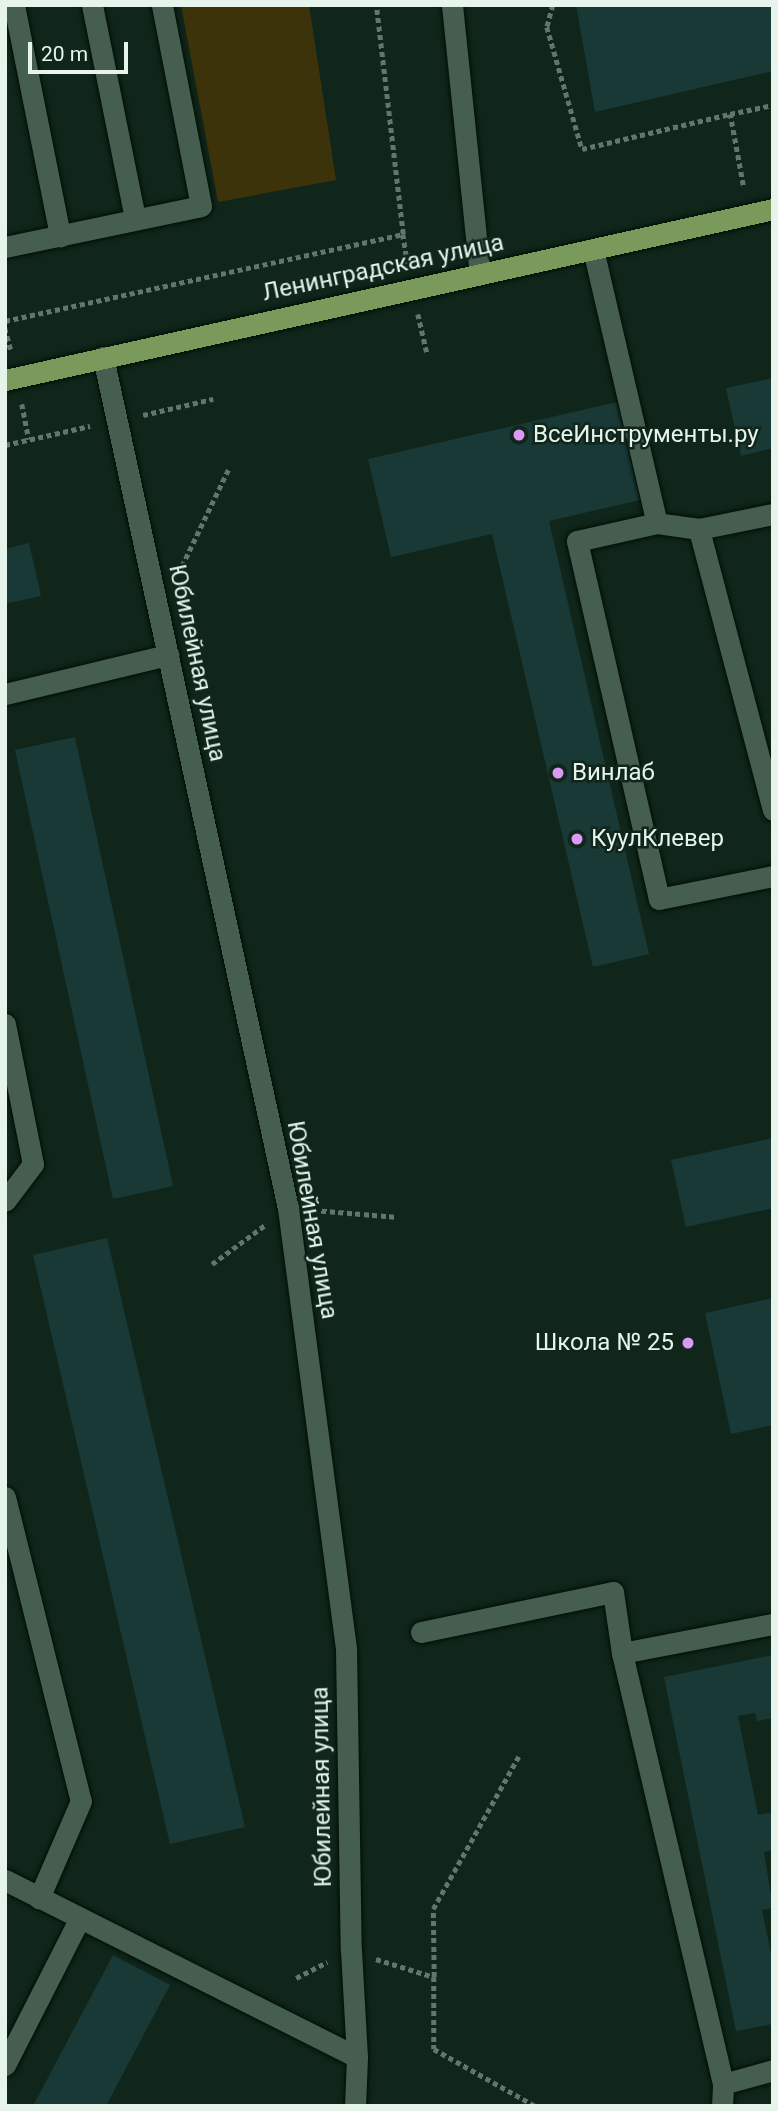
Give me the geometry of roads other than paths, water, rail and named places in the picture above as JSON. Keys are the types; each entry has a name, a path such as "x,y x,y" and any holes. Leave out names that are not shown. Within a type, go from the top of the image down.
{"main road":[{"name":"Ленинградская улица","path":"5,380 773,209"}],"street":[{"path":"14,5 60,236"},
{"path":"92,5 135,219"},
{"path":"5,247 201,206 162,5"},
{"path":"452,5 480,274"},
{"path":"593,249 657,523"},
{"name":"Юбилейная улица","path":"103,357 288,1208 346,1648 351,1950 357,2057 355,2106"},
{"path":"773,514 699,530 657,523 577,541 659,899 773,876"},
{"path":"699,530 767,766 773,810"},
{"path":"5,694 168,655"},
{"path":"5,1024 33,1164 5,1201"},
{"path":"5,1497 81,1801 39,1898"},
{"path":"421,1632 612,1592 622,1654 723,2084 722,2106"},
{"path":"622,1654 773,1624"},
{"path":"5,1880 357,2057"},
{"path":"5,2065 80,1918"},
{"path":"723,2084 773,2070"}],"place":[{"name":"ВсеИнструменты.ру","path":"519,435"},
{"name":"Винлаб","path":"558,773"},
{"name":"КуулКлевер","path":"577,839"},
{"name":"Школа № 25","path":"688,1343"}]}
